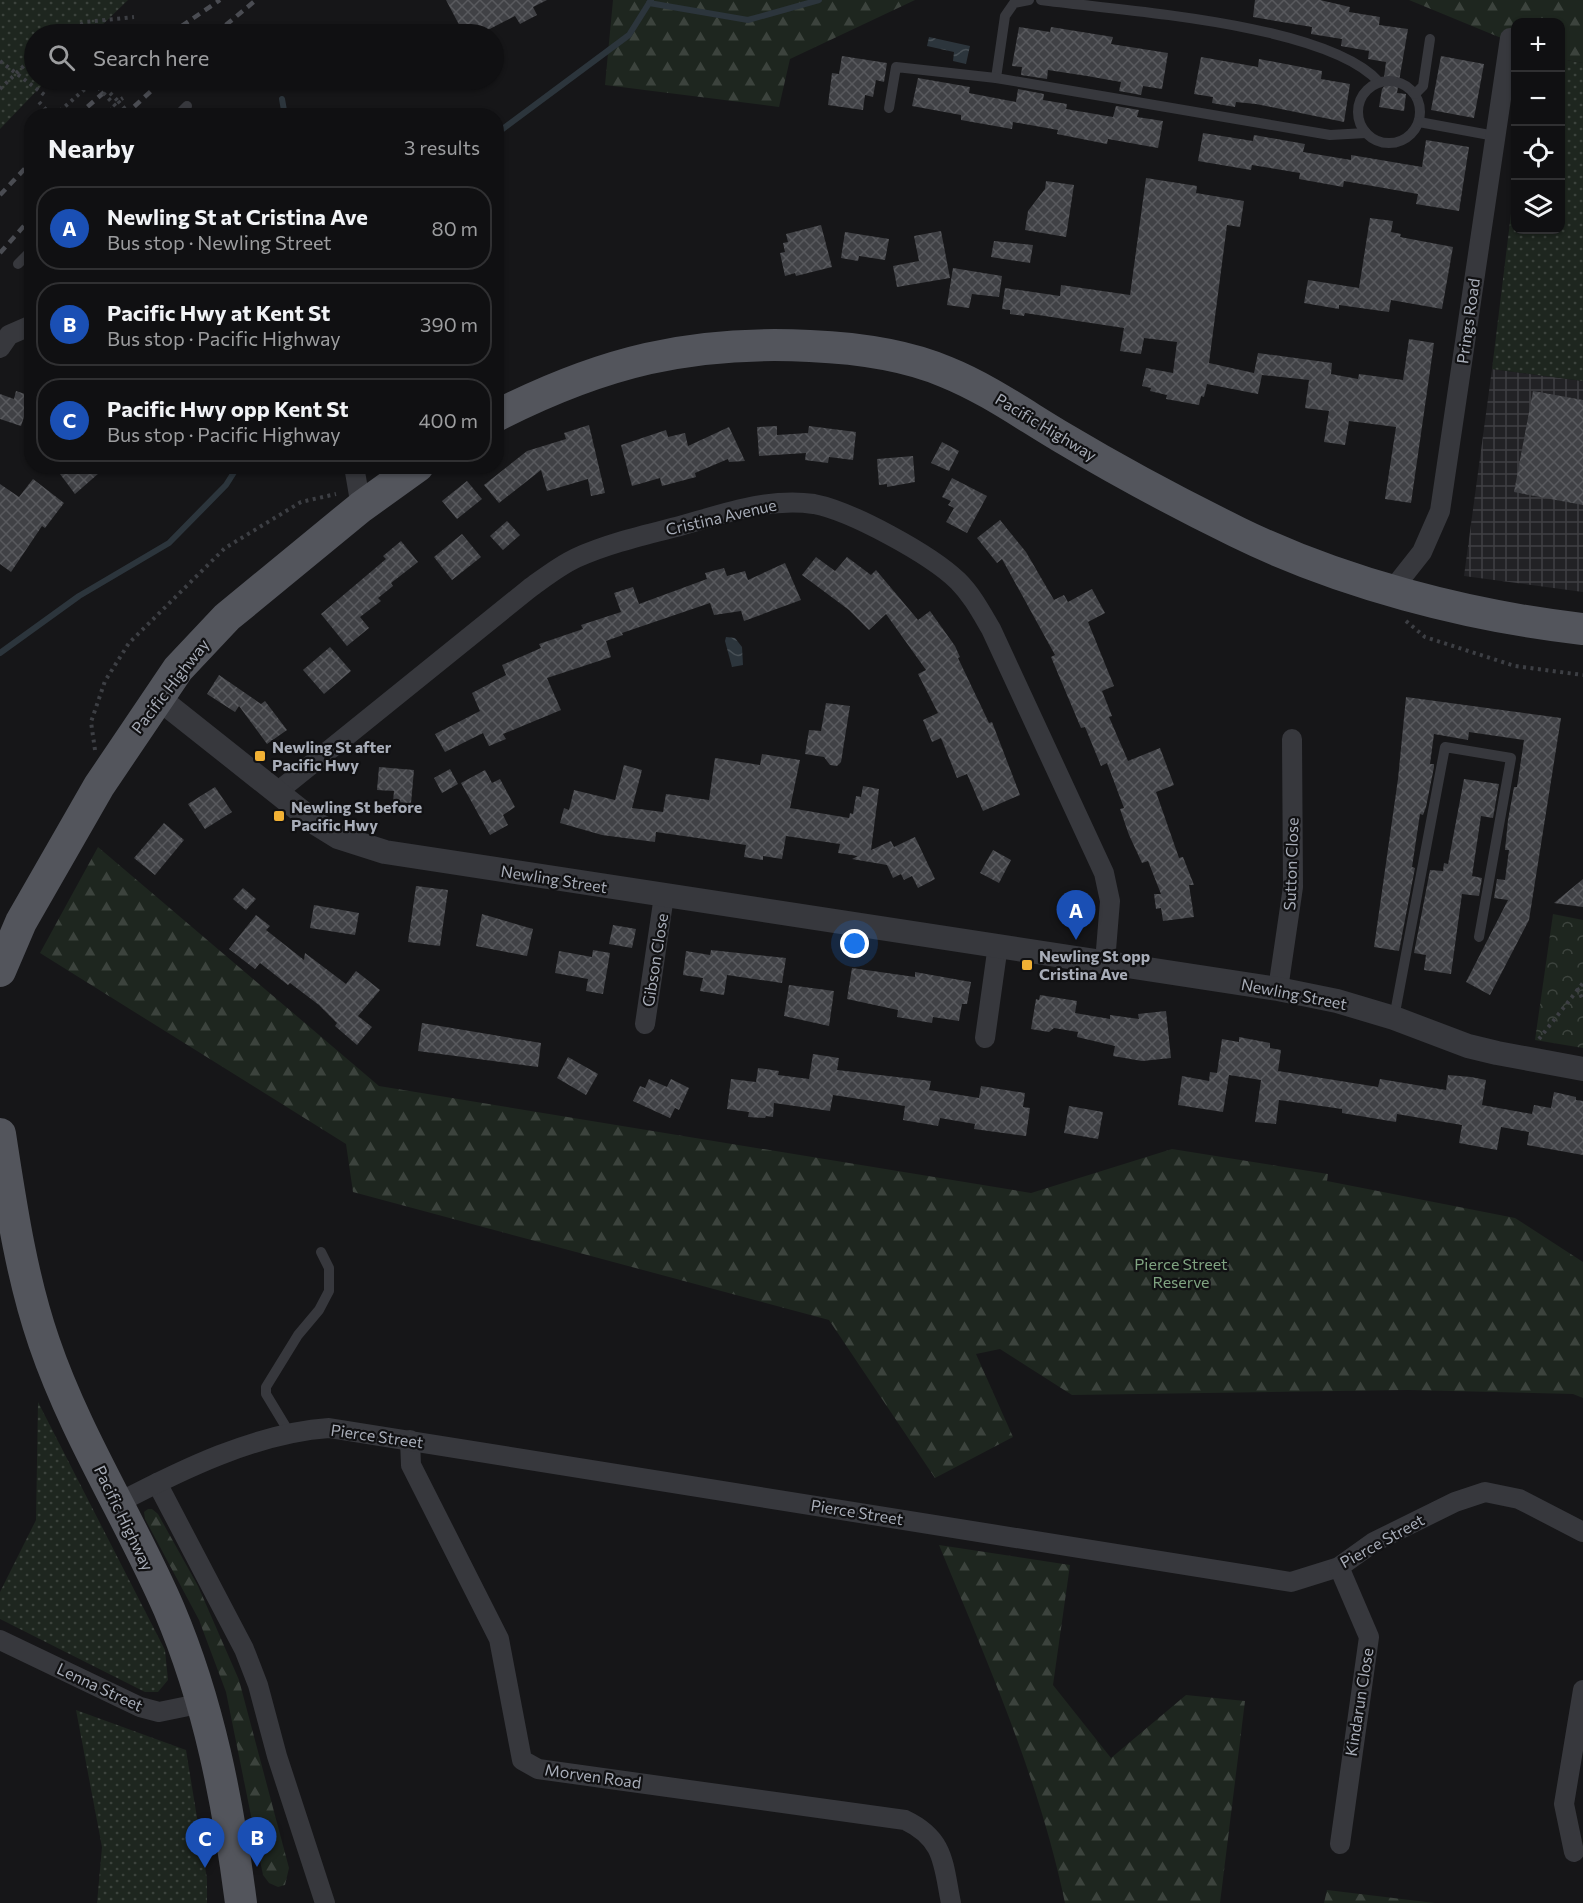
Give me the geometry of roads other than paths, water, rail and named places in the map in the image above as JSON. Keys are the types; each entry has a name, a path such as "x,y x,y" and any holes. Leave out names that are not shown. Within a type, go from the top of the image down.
{"main road":[{"name":"Pacific Highway","path":"504,412 548,389 601,370 703,347 803,345 836,347 905,358 945,371 984,390 1161,494 1240,534 1395,602 1512,621 1583,629"},
{"name":"Pacific Highway","path":"0,971 21,922 99,786 157,697 200,643 359,499 404,474"},
{"name":"Pacific Highway","path":"0,1134 22,1263 45,1343 75,1419 168,1608 203,1703 232,1839 241,1903"}],"street":[{"name":"Prings Road","path":"1395,602 1422,552 1440,511 1510,38"},
{"path":"0,348 9,335 24,328"},
{"path":"355,474 359,499"},
{"name":"Cristina Avenue","path":"276,793 530,588 574,559 632,538 751,507 792,502 813,504 834,509 914,549 958,581 976,603 991,629 1104,873 1110,901 1105,962"},
{"name":"Newling Street","path":"157,697 276,793 338,837 385,852 1278,989 1337,1001 1394,1018 1468,1046 1518,1058 1583,1069"},
{"name":"Sutton Close","path":"1278,989 1293,887 1292,739"},
{"name":"Gibson Close","path":"645,1024 664,896"},
{"path":"986,1038 998,945"},
{"name":"Pierce Street","path":"117,1504 157,1483 271,1436 329,1428 1291,1582 1339,1567 1374,1542 1455,1502 1485,1492 1519,1498 1583,1532"},
{"name":"Morven Road","path":"410,1440 411,1465 499,1639 522,1760 529,1765 548,1770 905,1820 920,1827 933,1838 944,1867 951,1903"},
{"path":"157,1483 227,1614 247,1658 325,1903"},
{"name":"Kindarun Close","path":"1339,1567 1370,1637 1340,1844"},
{"name":"Lenna Street","path":"0,1640 140,1707 159,1712 203,1703"},
{"path":"1574,1852 1564,1804 1583,1690"}],"lane":[{"path":"996,78 1005,16 1014,3 1029,0"},
{"path":"1041,0 1249,28 1323,47 1367,69 1379,82"},
{"path":"1415,93 1423,86 1430,39"},
{"path":"889,108 896,67 996,78 1330,135 1365,133 1384,143 1395,143 1414,132 1419,122 1419,102 1415,93 1399,82 1379,82 1363,93 1357,114 1365,133"},
{"path":"1419,122 1495,136"},
{"path":"18,264 24,258"},
{"path":"1394,1018 1445,747 1511,758 1479,937"},
{"path":"289,1432 266,1394 266,1387 329,1291 329,1268 321,1252"}],"water":[{"path":"929,37 970,46 966,64 953,61 954,52 927,46"},
{"path":"726,637 735,638 742,647 743,665 732,667"}],"waterway":[{"path":"504,128 629,35 651,0"},
{"path":"649,3 748,20 819,0"},
{"path":"282,99 284,108"},
{"path":"0,653 79,596 169,543 226,485 233,474"}],"railway":[{"path":"185,24 220,0"},
{"path":"227,24 256,0"},
{"path":"86,108 107,90"},
{"path":"133,108 152,90"},
{"path":"0,195 24,170"},
{"path":"0,253 24,226"}],"place":[{"name":"Newling St after Pacific Hwy","path":"260,756"},
{"name":"Newling St before Pacific Hwy","path":"279,816"},
{"name":"Newling St at Cristina Ave","path":"1076,940"},
{"name":"Newling St opp Cristina Ave","path":"1027,965"},
{"name":"Pacific Hwy at Kent St","path":"257,1867"},
{"name":"Pacific Hwy opp Kent St","path":"205,1868"}],"park label":[{"name":"Pierce Street Reserve","path":"1181,1273"}]}
